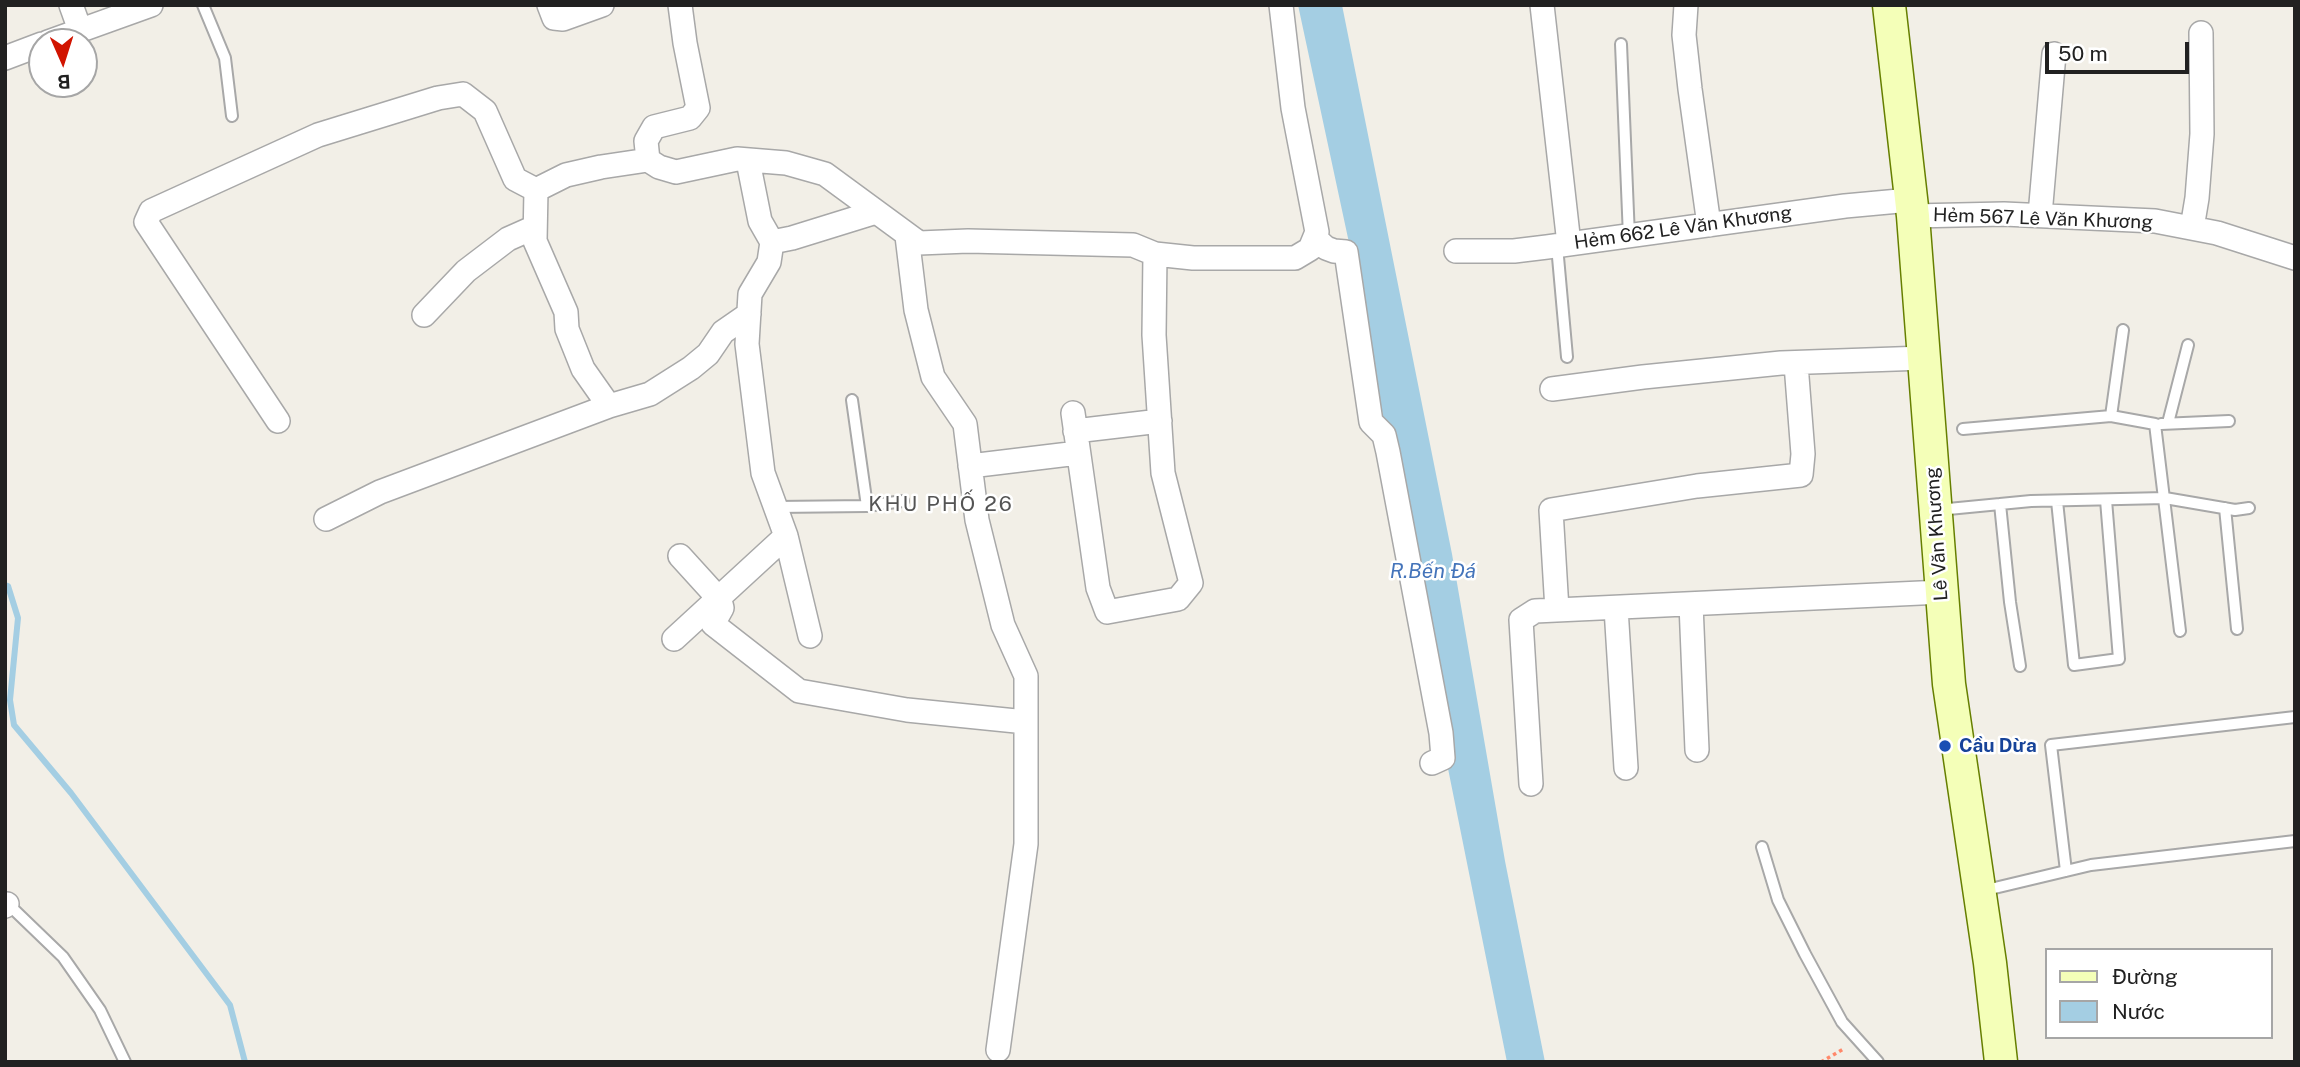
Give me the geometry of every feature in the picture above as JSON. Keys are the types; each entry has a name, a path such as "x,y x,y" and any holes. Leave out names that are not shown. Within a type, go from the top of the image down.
{"main road":[{"name":"Lê Văn Khương","path":"1889,5 1912,208 1949,684 1980,892 2001,1062"}],"street":[{"path":"71,5 79,28"},
{"path":"549,5 554,18 563,19 603,5"},
{"path":"648,160 646,141 654,127 690,118 698,108 680,5"},
{"path":"536,190 566,176 601,167 648,160 659,167 676,172 714,163 748,160 786,163 825,174 919,243 968,241 1133,245 1155,254 1193,258 1295,258 1310,249 1317,232 1293,108 1281,5"},
{"path":"1542,5 1563,245"},
{"path":"1686,5 1684,35 1709,225"},
{"path":"85,28 138,7"},
{"path":"2192,228 2201,157 2201,33"},
{"path":"5,58 28,49"},
{"path":"2040,215 2054,54"},
{"path":"278,421 146,222 151,211 318,135 438,98 463,93 485,111 515,179 536,190"},
{"path":"748,160 760,221 772,242 769,262 750,294 747,344 763,473 786,536 810,636"},
{"path":"536,190 535,241 566,312 567,329 583,369 610,406"},
{"name":"Hẻm 662 Lê Văn Khương","path":"1456,251 1514,250 1563,245 1845,206 1912,208"},
{"name":"Hẻm 567 Lê Văn Khương","path":"1912,208 2155,221 2217,233 2295,258"},
{"path":"772,242 792,239 877,212"},
{"path":"424,315 466,271 508,239 535,227"},
{"path":"907,236 916,310 933,377 965,424 977,520 1003,625 1026,676 1026,844 998,1050"},
{"path":"1315,238 1326,248 1346,252 1371,422 1384,435 1388,452 1441,733 1443,758 1432,763"},
{"path":"1075,432 1098,588 1107,612 1178,599 1191,583 1163,473 1154,335 1155,254"},
{"path":"326,519 380,492 610,406 650,394 691,368 708,354 723,332 749,314"},
{"path":"1552,389 1643,377 1796,364 1924,358"},
{"path":"1557,610 1551,509 1697,486 1801,475 1803,454 1796,364"},
{"path":"970,466 1075,432 1160,421"},
{"path":"674,639 720,600 786,536"},
{"path":"680,556 720,600 722,608 713,624 799,691 907,710 1027,722"},
{"path":"1531,784 1521,621 1535,611 1942,592"},
{"path":"1691,604 1697,750"},
{"path":"1616,607 1626,768"}],"lane":[{"path":"203,5 225,58 232,116"},
{"path":"1621,44 1629,237"},
{"path":"1563,245 1567,357"},
{"path":"2111,416 2123,330"},
{"path":"2168,424 2188,345"},
{"path":"852,400 867,506"},
{"path":"1963,429 2111,416 2155,424 2229,421"},
{"path":"2155,424 2179,631"},
{"path":"1936,510 2057,500 2165,498 2235,510 2249,508"},
{"path":"2057,500 2074,665 2119,659 2106,500"},
{"path":"776,507 867,506 903,501"},
{"path":"2000,504 2010,601 2021,666"},
{"path":"2225,508 2237,629"},
{"path":"2066,871 2051,745 2295,717"},
{"path":"1980,892 2091,865 2295,841"},
{"path":"1762,847 1778,900 1805,954 1842,1022 1878,1062"},
{"path":"6,904 63,957 100,1010 125,1062"}],"path":[{"path":"1821,1062 1859,1040"}],"water":[{"name":"R.Bến Đá","path":"1298,5 1342,5 1452,554 1505,861 1545,1062 1507,1062 1431,684 1366,322"}],"waterway":[{"path":"5,585 8,586 18,618 10,700 14,725 71,793 230,1005 245,1062"}],"place":[{"name":"Cầu Dừa","path":"1945,746"}],"district":[{"name":"KHU PHỐ 26","path":"941,505"}]}
